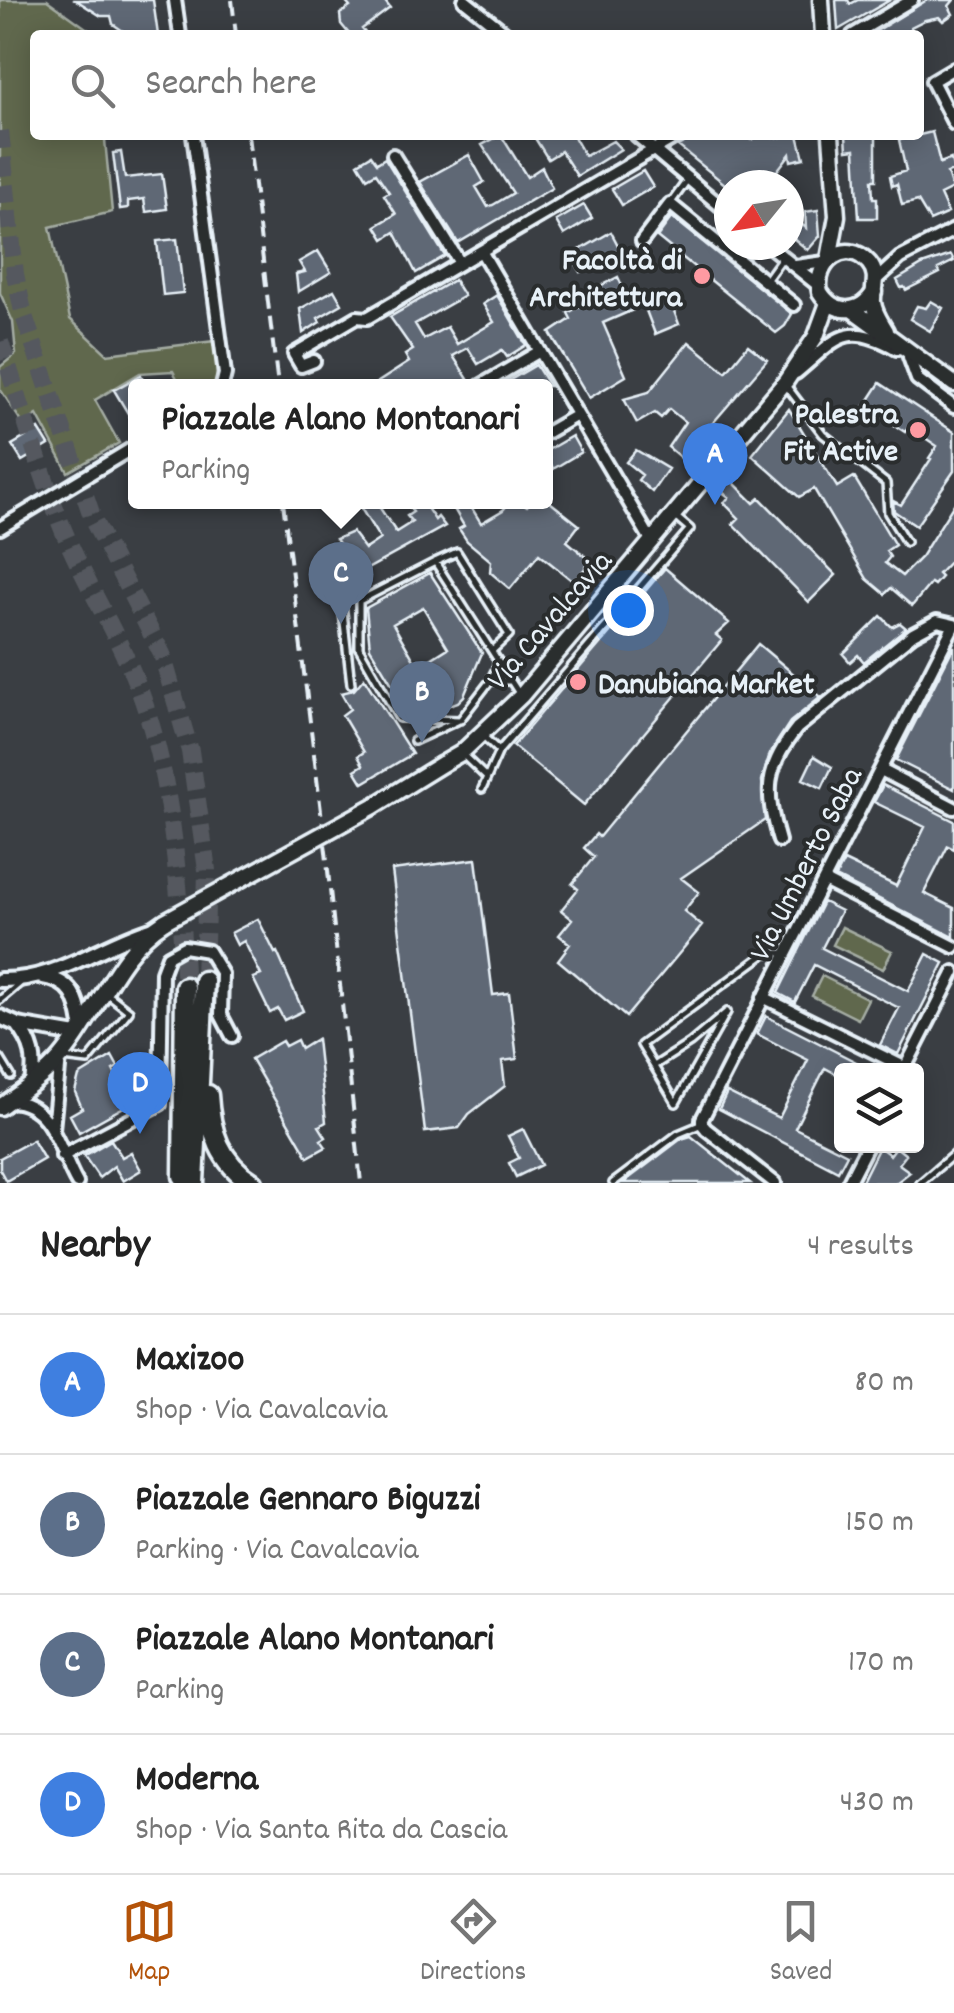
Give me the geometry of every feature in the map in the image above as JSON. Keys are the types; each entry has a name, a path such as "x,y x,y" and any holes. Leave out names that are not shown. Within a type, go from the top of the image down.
{"highway":[{"path":"194,1183 204,980"},
{"path":"182,1177 185,987"},
{"path":"201,1038 208,1110 216,1142 228,1163 252,1183"}],"main road":[{"path":"821,0 824,30"},
{"path":"831,140 837,216 818,286 828,303 851,310 886,331 952,379"},
{"path":"837,216 853,253 869,262 876,312 886,331"},
{"path":"827,261 853,253"},
{"path":"851,310 862,306 875,286"},
{"name":"Via Cavalcavia","path":"160,924 374,806 461,752 481,734 521,696 785,382 816,336 828,303"},
{"name":"Via Cavalcavia","path":"816,336 851,310"},
{"path":"4,1104 60,1058 104,992 160,924"}],"street":[{"path":"175,0 179,30"},
{"path":"464,0 502,30"},
{"path":"861,30 912,0"},
{"path":"954,68 932,81 954,124"},
{"path":"194,140 222,379"},
{"path":"642,140 714,201"},
{"path":"314,361 301,366 294,354 357,317 367,318 670,140"},
{"path":"393,155 460,263"},
{"path":"642,241 670,204 794,305"},
{"path":"869,262 900,258 954,230"},
{"path":"481,250 578,415 647,545"},
{"path":"875,286 900,258"},
{"path":"787,260 818,286"},
{"path":"796,266 827,261"},
{"name":"Via Cavalcavia","path":"785,382 834,341 853,333 879,339 952,379"},
{"path":"492,379 540,351"},
{"path":"909,357 917,379 954,407"},
{"path":"553,429 578,415"},
{"path":"0,528 128,451"},
{"path":"779,841 769,808 768,788 772,766 782,746 797,728 913,634 937,621 954,625"},
{"name":"Via Umberto Saba","path":"702,1124 954,625"},
{"path":"880,770 954,808"},
{"path":"824,882 954,946"},
{"name":"Via Cavalcavia","path":"0,980 34,978 160,924"},
{"path":"62,1156 160,1104 162,972 168,956 184,947 208,951 222,974 221,1014 232,1036"},
{"path":"908,1063 954,972"},
{"path":"0,1018 18,1025 79,1030 74,994 65,983 34,978"},
{"path":"763,998 893,1063"},
{"path":"18,1025 30,1040 34,1055 32,1083 56,1104"},
{"path":"60,1058 54,1130 76,1183"},
{"path":"4,1104 33,1106 54,1130"},
{"path":"702,1124 776,1183"},
{"path":"849,1182 863,1153"}],"lane":[{"path":"670,204 688,179"},
{"path":"764,282 782,260"},
{"path":"785,382 823,434 886,483 888,514 906,542"},
{"path":"482,789 499,751 690,529 673,514"},
{"path":"647,545 660,564"},
{"path":"460,720 399,718 360,648 359,601 457,552 509,635 492,651"},
{"path":"434,562 521,696"},
{"path":"340,586 351,684"},
{"path":"601,601 617,614"},
{"path":"568,639 585,652"},
{"path":"347,652 360,648"},
{"path":"414,741 460,720 490,680 498,662"},
{"path":"536,678 551,691"},
{"path":"490,680 511,681"},
{"path":"481,734 499,751"},
{"path":"461,752 486,778"},
{"path":"654,1066 727,1012 676,1103 641,1045 766,953 786,953"},
{"path":"0,1000 15,985 34,978"},
{"path":"60,1058 88,1061 130,1012 104,992"},
{"path":"0,1058 11,1076"},
{"path":"613,1183 678,1134 702,1124"},
{"path":"920,1183 954,1154"}],"green space":[{"path":"0,0 47,0 89,30 30,30 30,140 105,140 112,212 50,227 70,319 107,354 215,341 217,379 177,379 173,371 140,373 128,379 95,400 119,443 68,472 37,415 23,424 0,389 0,367 16,354 13,322 0,293"},
{"path":"842,927 892,951 883,969 833,945"},
{"path":"822,976 868,999 858,1019 812,996"}],"building":[{"path":"76,0 153,0 157,30 122,30 113,24 111,16 101,16"},
{"path":"344,0 384,0 390,8 363,30 346,30 340,14 350,7"},
{"path":"836,0 848,0 850,4 858,0 890,0 838,30"},
{"path":"927,0 954,0 949,6 953,14 943,21 939,17 925,20 912,30 878,30"},
{"path":"932,132 940,163 951,159 954,171 947,173 952,189 940,195 948,213 930,221 918,201 902,205 897,184 892,186 890,176 906,171 899,140 924,140 924,134"},
{"path":"504,140 527,177 542,167 552,188 458,243 420,182 469,155 484,182 476,187 488,207 493,205 513,193 482,145"},
{"path":"536,140 576,140 585,156 613,141 621,149 577,176 561,151 548,159"},
{"path":"688,140 799,140 804,158 791,161 790,154 778,170 714,170 714,175 678,146"},
{"path":"846,140 876,140 876,180 872,180 877,218 859,218 855,149 847,150"},
{"path":"121,152 125,178 162,174 167,209 146,212 144,199 128,201 128,208 120,209 113,153"},
{"path":"371,155 377,163 385,158 445,256 416,273 395,232 384,239 376,226 396,214 384,195 389,192 376,173 367,178 358,163"},
{"path":"643,171 653,187 622,205 612,189"},
{"path":"584,205 592,218 564,235 556,221"},
{"path":"818,210 820,236 808,250 804,247 805,212"},
{"path":"672,217 714,251 714,260 725,260 792,314 785,326 776,333 657,237"},
{"path":"611,232 620,249 581,272 571,255"},
{"path":"177,239 183,293 163,295 157,241"},
{"path":"318,251 331,272 298,292 296,274 305,272 299,262"},
{"path":"951,255 954,261 938,269 940,273 906,290 901,288 897,280 922,265"},
{"path":"618,277 633,310 603,323 626,376 589,398 550,333 571,319 568,313 605,297 600,286"},
{"path":"454,280 464,296 415,324 424,339 447,327 457,344 494,322 483,304 497,295 526,345 507,357 502,350 478,364 468,348 453,356 468,379 383,379 409,362 405,355 413,350 390,317"},
{"path":"334,290 342,304 318,318 320,322 303,333 300,309"},
{"path":"669,298 679,324 655,334 645,308"},
{"path":"931,301 943,308 930,331 910,319 917,306 926,308"},
{"path":"689,342 726,372 748,345 767,360 682,459 668,447 685,422 669,409 661,418 655,413 637,423 624,399 649,392"},
{"path":"536,365 545,379 512,379"},
{"path":"128,382 128,414 114,390"},
{"path":"880,383 954,432 954,471 916,526 894,511 893,501 901,505 937,446 909,427 905,432 877,414 861,412"},
{"path":"789,409 837,487 854,477 895,545 886,551 890,557 885,563 902,576 921,557 954,504 954,557 938,574 941,577 912,606 891,588 885,594 867,579 814,489 799,497 752,455"},
{"path":"39,429 49,445 22,461 12,445"},
{"path":"572,436 581,452 553,469 553,447"},
{"path":"636,450 668,469 652,492 638,480 642,475 626,462"},
{"path":"730,479 754,503 760,498 836,575 809,602 733,524 739,518 724,503 729,497 722,492"},
{"path":"553,504 579,525 567,541 591,561 574,582 539,554 510,589 490,572 491,561 467,541 459,529 464,526 454,509 472,509 481,523 504,509 553,509"},
{"path":"361,509 381,509 396,532 412,522 407,516 413,512 411,509 428,509 445,526 349,579 341,566 348,557 336,539 352,532 365,549 380,539"},
{"path":"665,568 729,623 716,635 722,640 584,805 513,746"},
{"path":"430,573 482,653 464,696 447,706 404,704 370,648 366,608","holes":["423,607 448,648 418,667 393,624"]},
{"path":"881,616 892,627 900,623 906,628 864,662 858,655 850,662 843,654"},
{"path":"758,644 821,697 790,722 770,753 762,781 765,820 681,878 699,892 684,911 702,926 626,1017 558,960 570,944 559,935 572,919 561,910 578,889 572,884 594,857 584,848 596,834 599,837"},
{"path":"954,646 954,789 896,760"},
{"path":"364,678 412,754 363,783 355,770 363,765 358,756 364,752 342,715 350,709 341,693 354,690"},
{"path":"814,756 832,767 822,788 803,779"},
{"path":"883,785 954,821 954,849 948,846 924,893 954,908 954,937 836,877 844,861 896,886 925,827 874,802"},
{"path":"476,859 493,995 509,993 517,1059 502,1061 505,1086 469,1114 459,1128 425,1132 392,870"},
{"path":"823,902 841,911 822,948 908,991 927,954 944,963 898,1054 880,1045 899,1008 814,965 795,1002 778,993"},
{"path":"258,919 303,1011 284,1020 278,1009 270,1013 253,978 261,975 244,941 237,945 231,933"},
{"path":"766,1016 858,1063 834,1063 834,1073 825,1068 795,1128 834,1148 834,1153 847,1154 838,1171 719,1109 727,1092 779,1118 808,1060 757,1034"},
{"path":"317,1039 326,1122 319,1126 326,1137 321,1140 326,1147 308,1157 251,1059 282,1041 285,1046 297,1040 301,1049"},
{"path":"112,1056 118,1067 113,1070 117,1078 114,1079 129,1104 79,1132 70,1115 82,1108 75,1092 79,1076"},
{"path":"523,1129 541,1165 516,1177 509,1163 519,1158 508,1136"},
{"path":"691,1136 750,1183 623,1183 681,1139"},
{"path":"33,1140 44,1159 6,1181 0,1170 0,1158"},
{"path":"111,1140 122,1157 131,1152 141,1170 123,1181 114,1166 99,1178 84,1156"},
{"path":"876,1153 906,1155 899,1164 910,1172 896,1183 861,1183"}],"tunnel":[{"path":"0,131 15,274 24,316 94,522 162,654 190,751 207,870 204,981"},
{"path":"0,342 60,522 127,661 156,743 174,846 185,987"}],"railway":[{"path":"232,0 235,30"},
{"path":"249,140 277,379"},
{"path":"284,509 361,1183"}],"place":[{"name":"Facoltà di Architettura","path":"702,276"},
{"name":"Palestra Fit Active","path":"918,430"},
{"name":"Maxizoo","path":"715,505"},
{"name":"Piazzale Alano Montanari","path":"341,624"},
{"name":"Danubiana Market","path":"578,682"},
{"name":"Piazzale Gennaro Biguzzi","path":"422,743"},
{"name":"Moderna","path":"140,1134"}]}
